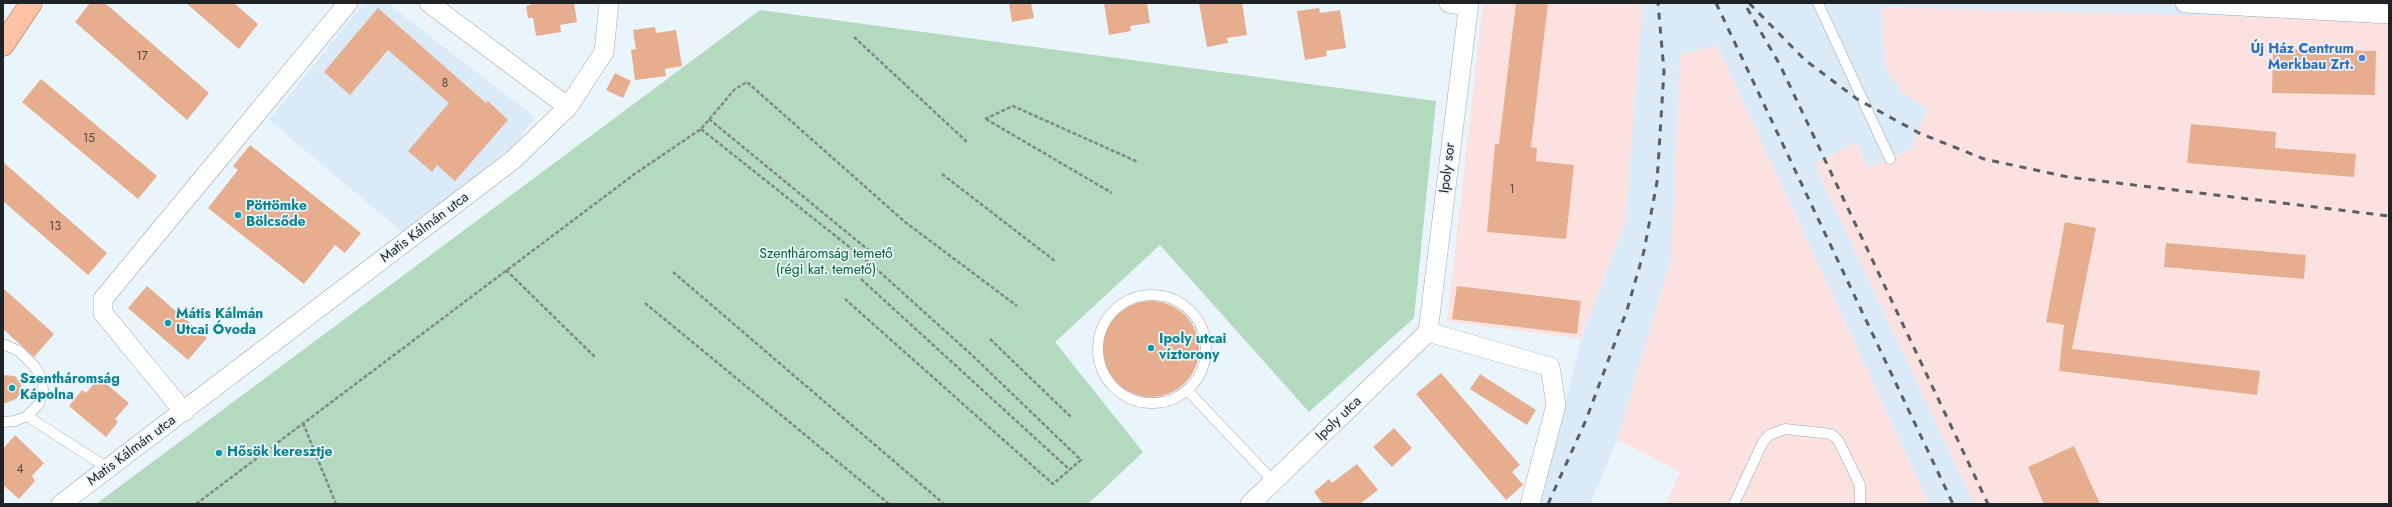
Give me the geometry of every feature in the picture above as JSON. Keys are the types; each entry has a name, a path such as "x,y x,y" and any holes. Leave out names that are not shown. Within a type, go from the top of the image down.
{"main road":[{"path":"3,45 31,3"}],"street":[{"name":"Matis Kálmán utca","path":"184,412 103,313 102,299 348,3"},
{"path":"430,3 459,27 568,107"},
{"path":"454,3 459,27"},
{"name":"Matis Kálmán utca","path":"61,504 184,412 513,160 568,107 604,52 609,3"},
{"path":"1449,3 1468,4"},
{"path":"2185,3 2389,14"},
{"name":"Ipoly sor","path":"1428,332 1468,4"},
{"path":"1428,332 1550,367 1556,405 1530,504"},
{"name":"Ipoly utca","path":"1250,504 1428,332"}],"lane":[{"path":"1818,3 1890,158"},
{"path":"1155,295 1175,300 1191,312 1202,329 1206,348 1203,368 1188,391 1166,402 1145,403 1126,396 1110,383 1101,365 1099,344 1104,324 1117,308 1135,298 1155,295"},
{"path":"3,344 25,357 35,367 42,379 43,391 39,404 27,416 15,421 3,422"},
{"path":"1188,391 1274,482"},
{"path":"27,416 109,469"},
{"path":"1734,504 1763,442 1769,435 1785,429 1831,434 1838,440 1860,485 1860,504"}],"path":[{"path":"854,37 967,142"},
{"path":"196,504 636,173 701,129 735,89 747,82 905,222 1017,306"},
{"path":"1112,193 985,118 1012,106 1138,162"},
{"path":"709,119 878,258"},
{"path":"701,129 872,265 974,357 1081,460 1053,484 845,299"},
{"path":"942,174 1055,261"},
{"path":"506,270 596,358"},
{"path":"673,272 944,504"},
{"path":"861,280 1070,470"},
{"path":"645,303 889,504"},
{"path":"990,339 1072,418"},
{"path":"303,423 336,504"}],"shaded area":[{"path":"364,3 387,3 535,117 507,155 402,232 269,120"},
{"path":"1483,3 1643,3 1625,224 1581,339 1447,321"},
{"path":"1643,3 2389,3 2389,23 2267,17 1881,7 1885,66 1902,93 1927,109 1911,149 1868,168 1855,142 1814,164 1974,504 1929,504 1717,45 1680,55 1671,259 1617,440 1590,504 1540,504 1581,339 1625,224"},
{"path":"1881,7 2267,17 2389,23 2389,504 1974,504 1814,164 1855,142 1890,159 1911,149 1927,109 1902,93 1885,66"},
{"path":"1717,45 1929,504 1666,504 1680,472 1617,440 1671,259 1680,55"}],"green space":[{"name":"Szentháromság temető (régi kat. temető)","path":"760,10 1436,101 1414,318 1309,412 1160,245 1055,342 1143,452 1088,504 96,504"}],"building":[{"path":"90,3 105,3 209,93 187,120 75,22"},
{"path":"186,3 234,3 258,24 239,49"},
{"path":"531,3 574,3 577,22 560,25 561,32 536,36 533,18 528,18 526,6 531,5"},
{"path":"1009,3 1031,3 1034,18 1012,22"},
{"path":"1104,3 1147,3 1150,23 1130,26 1131,31 1109,35"},
{"path":"1199,3 1242,3 1247,35 1227,38 1228,43 1207,47"},
{"path":"1516,3 1548,3 1531,147 1537,148 1536,161 1574,165 1566,239 1487,232 1495,144 1499,144"},
{"path":"378,8 486,103 488,101 508,120 455,181 437,165 432,172 408,151 449,103 388,50 350,95 324,72"},
{"path":"1319,8 1320,13 1340,10 1346,48 1326,51 1327,56 1305,60 1297,11"},
{"path":"655,27 656,33 676,30 682,66 665,69 666,76 635,80 631,50 636,49 633,30"},
{"path":"2273,49 2376,51 2375,95 2272,93"},
{"path":"615,73 631,81 623,98 606,90"},
{"path":"41,79 157,176 138,199 22,102"},
{"path":"2191,124 2276,132 2275,148 2356,154 2354,177 2187,163"},
{"name":"Pöttömke Bölcsőde","path":"250,145 361,233 345,253 335,245 304,284 208,208 238,170 233,166"},
{"path":"3,162 107,253 88,275 3,201"},
{"path":"2065,222 2096,228 2072,349 2260,371 2257,395 2059,371 2064,325 2046,322"},
{"path":"2166,243 2306,255 2304,279 2164,267"},
{"name":"Mátis Kálmán Utcai Óvoda","path":"147,286 207,338 188,360 128,308"},
{"path":"1457,286 1581,301 1577,334 1452,319"},
{"path":"3,288 54,334 34,357 3,329"},
{"name":"Ipoly utcai víztorony","path":"1151,301 1169,305 1178,309 1185,315 1191,322 1195,331 1199,349 1195,367 1191,376 1185,383 1178,389 1169,393 1151,397 1133,393 1124,389 1117,383 1111,376 1107,367 1103,349 1107,331 1111,322 1117,315 1124,309 1133,305"},
{"path":"1441,373 1520,465 1512,472 1523,485 1506,500 1416,394"},
{"path":"1480,374 1536,410 1527,425 1470,389"},
{"name":"Szentháromság Kápolna","path":"3,375 15,376 21,384 21,393 16,399 3,404"},
{"path":"99,378 129,403 115,419 118,422 106,437 69,406 82,390 86,393"},
{"path":"1394,428 1412,448 1392,467 1373,447"},
{"path":"15,435 44,463 32,476 35,481 19,499 3,485 3,449"},
{"path":"2074,446 2100,504 2044,504 2028,467"},
{"path":"1357,464 1378,490 1360,504 1323,504 1314,492 1329,479 1332,483"}],"railway":[{"path":"1548,504 1586,420 1627,310 1644,251 1657,182 1664,71 1658,3"},
{"path":"1716,3 1953,504"},
{"path":"1749,3 1805,60 1857,99 1919,133 1984,159 2068,177 2389,216"},
{"path":"1747,8 1780,65 1988,504"}],"place":[{"name":"Új Ház Centrum Merkbau Zrt.","path":"2362,58"},
{"name":"Pöttömke Bölcsőde","path":"238,215"},
{"name":"Mátis Kálmán Utcai Óvoda","path":"168,323"},
{"name":"Ipoly utcai víztorony","path":"1151,348"},
{"name":"Szentháromság Kápolna","path":"12,388"},
{"name":"Hősök keresztje","path":"219,453"}]}
